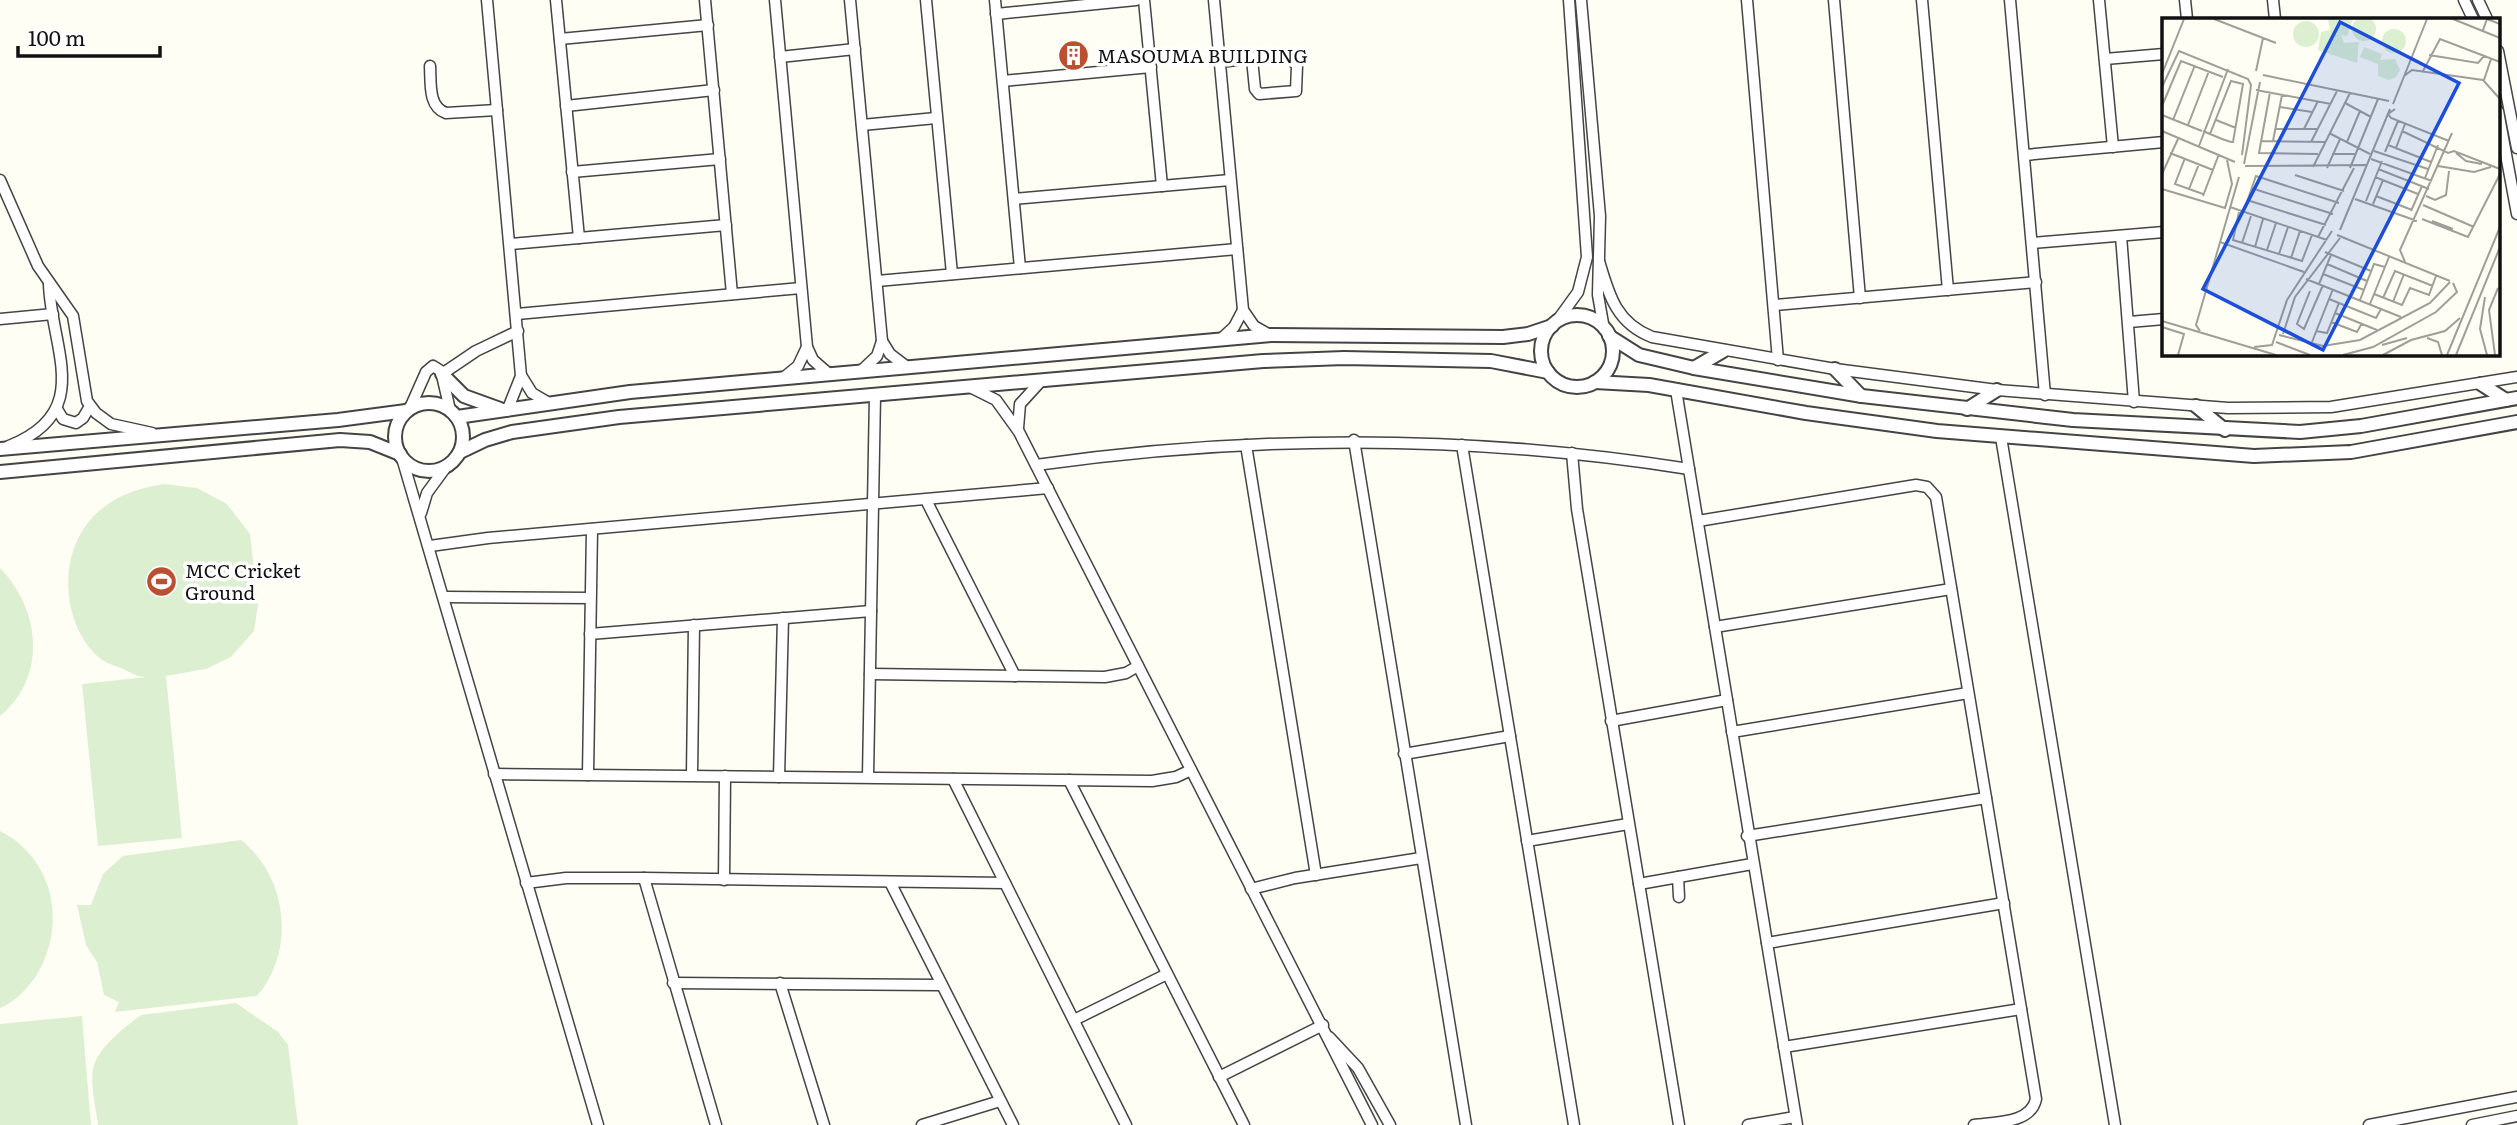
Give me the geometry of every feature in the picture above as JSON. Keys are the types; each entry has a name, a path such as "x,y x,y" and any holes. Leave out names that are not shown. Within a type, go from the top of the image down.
{"street":[{"path":"486,0 522,376 532,393 549,403"},
{"path":"556,0 579,238"},
{"path":"705,0 732,294"},
{"path":"775,0 807,347 813,360 829,374"},
{"path":"850,0 882,341 877,356 860,371"},
{"path":"926,0 952,274"},
{"path":"995,0 1020,268"},
{"path":"996,13 1136,0"},
{"path":"1144,0 1162,186"},
{"path":"1214,0 1243,310 1254,326 1271,335"},
{"path":"1548,372 1541,348 1555,323 1578,292 1587,257 1569,0"},
{"path":"1581,0 1600,215 1598,295 1612,357 1609,367 1595,382"},
{"path":"1747,0 1778,360"},
{"path":"1834,0 1860,298"},
{"path":"1922,0 1948,290"},
{"path":"2010,0 2045,395"},
{"path":"2099,0 2113,147"},
{"path":"2185,0 2187,18"},
{"path":"2273,0 2275,18"},
{"path":"2464,0 2473,18"},
{"path":"2478,0 2487,18"},
{"path":"560,39 708,25"},
{"path":"780,57 855,49"},
{"path":"2105,59 2162,54"},
{"path":"1220,62 1252,59 1285,56 1293,59 1298,76 1296,91 1259,94 1255,89 1252,59"},
{"path":"2500,61 2517,148"},
{"path":"430,66 433,100 439,110 450,113 497,110"},
{"path":"1003,81 1150,67"},
{"path":"566,106 713,90"},
{"path":"862,125 936,118"},
{"path":"2500,123 2517,214"},
{"path":"2025,155 2162,142"},
{"path":"572,172 720,159"},
{"path":"0,180 29,248 49,284 65,301 73,316 78,335 83,390 90,406 111,424 157,434"},
{"path":"1014,199 1230,180"},
{"path":"511,244 726,225"},
{"path":"2032,243 2162,232"},
{"path":"2121,236 2134,402"},
{"path":"877,281 1237,249"},
{"path":"1599,261 1613,305 1629,325 1652,337 1835,369 1997,390 2196,406 2311,409 2517,377"},
{"path":"1775,305 2036,282"},
{"path":"1,449 37,431 57,409 63,377 49,284"},
{"path":"517,314 802,288"},
{"path":"1219,340 1234,327 1243,310"},
{"path":"0,319 53,314"},
{"path":"1,449 338,420 408,409 428,402 454,413 507,411 549,403 829,374 1271,335 1503,337 1582,316 1639,355 1694,368 1862,396 1967,409 2225,430 2300,432 2341,429 2512,399"},
{"path":"2129,322 2162,319"},
{"path":"442,374 469,354 517,331"},
{"path":"882,341 890,354 907,367"},
{"path":"781,379 798,366 807,347"},
{"path":"1694,368 1723,351"},
{"path":"421,513 427,493 460,452 498,435 557,425 875,395 1317,358 1491,361 1548,372 1564,385 1585,386 1595,382 1636,383 1872,422 2001,437 2190,453 2302,456 2375,449 2517,422"},
{"path":"507,411 478,403 458,391 436,367 427,369 395,431 598,1125"},
{"path":"1835,369 1862,396"},
{"path":"442,374 463,434 460,452"},
{"path":"507,411 522,376"},
{"path":"1019,432 1017,420 1020,404 1041,381"},
{"path":"2481,384 2512,399"},
{"path":"968,387 996,400 1019,432 1372,1125"},
{"path":"1676,390 1747,836 1796,1121 1748,1125"},
{"path":"1967,409 1997,390"},
{"path":"868,777 875,395"},
{"path":"57,409 66,422 76,423 83,418 90,406"},
{"path":"2196,406 2225,430"},
{"path":"2001,437 2115,1125"},
{"path":"0,472 340,440 370,442 401,456 423,471 446,467"},
{"path":"1036,465 1246,445 1354,440 1572,453 1689,469"},
{"path":"1354,440 1466,1125"},
{"path":"1246,445 1316,875"},
{"path":"1462,445 1574,1125"},
{"path":"1572,453 1577,509 1679,1125"},
{"path":"1698,522 1923,485 1936,497 2035,1095 2034,1107 2022,1117 1974,1125"},
{"path":"430,546 1048,488"},
{"path":"926,500 1015,676"},
{"path":"588,775 592,529"},
{"path":"1715,626 1951,589"},
{"path":"445,597 590,598"},
{"path":"590,634 871,611"},
{"path":"779,777 783,618"},
{"path":"692,775 694,625"},
{"path":"870,674 1105,677 1119,675 1138,666"},
{"path":"1732,732 1968,693"},
{"path":"1611,721 1727,700"},
{"path":"1404,754 1510,736"},
{"path":"494,774 1152,781 1176,777 1191,770"},
{"path":"724,880 725,776"},
{"path":"953,779 1126,1125"},
{"path":"1069,780 1244,1125"},
{"path":"1747,836 1986,798"},
{"path":"1527,841 1628,824"},
{"path":"1251,889 1316,875 1421,858"},
{"path":"1639,884 1752,864"},
{"path":"1678,877 1679,897"},
{"path":"526,883 566,878 1005,883"},
{"path":"643,878 716,1125"},
{"path":"890,882 1013,1125"},
{"path":"1767,943 2004,903"},
{"path":"1074,1020 1167,974"},
{"path":"673,983 940,985"},
{"path":"780,984 824,1125"},
{"path":"1784,1047 2021,1009"},
{"path":"1219,1077 1323,1025"},
{"path":"1329,1037 1358,1068 1390,1125"},
{"path":"2369,1125 2517,1097"},
{"path":"922,1125 1000,1101"},
{"path":"2472,1125 2517,1116"}],"green space":[{"name":"MCC Cricket Ground","path":"164,484 197,488 227,504 250,534 258,605 254,631 231,657 206,669 166,676 182,838 98,846 82,684 146,677 102,660 84,640 70,601 68,580 71,559 78,539 89,522 104,507 132,492"},
{"path":"0,568 24,603 33,642 32,662 26,682 15,700 0,716"},
{"path":"0,831 19,843 33,858 44,876 53,916 46,957 36,976 20,995 0,1008"},
{"path":"241,840 257,855 269,874 281,915 278,958 257,996 115,1012 119,1002 104,995 97,962 86,945 77,905 91,905 103,874 123,856"},
{"path":"236,1003 278,1032 288,1045 298,1125 98,1125 93,1069 100,1053 120,1032 141,1015"},
{"path":"82,1016 91,1125 0,1125 0,1024"}],"place":[{"name":"MASOUMA BUILDING","path":"1074,56"},
{"name":"MCC Cricket Ground","path":"162,582"}]}
